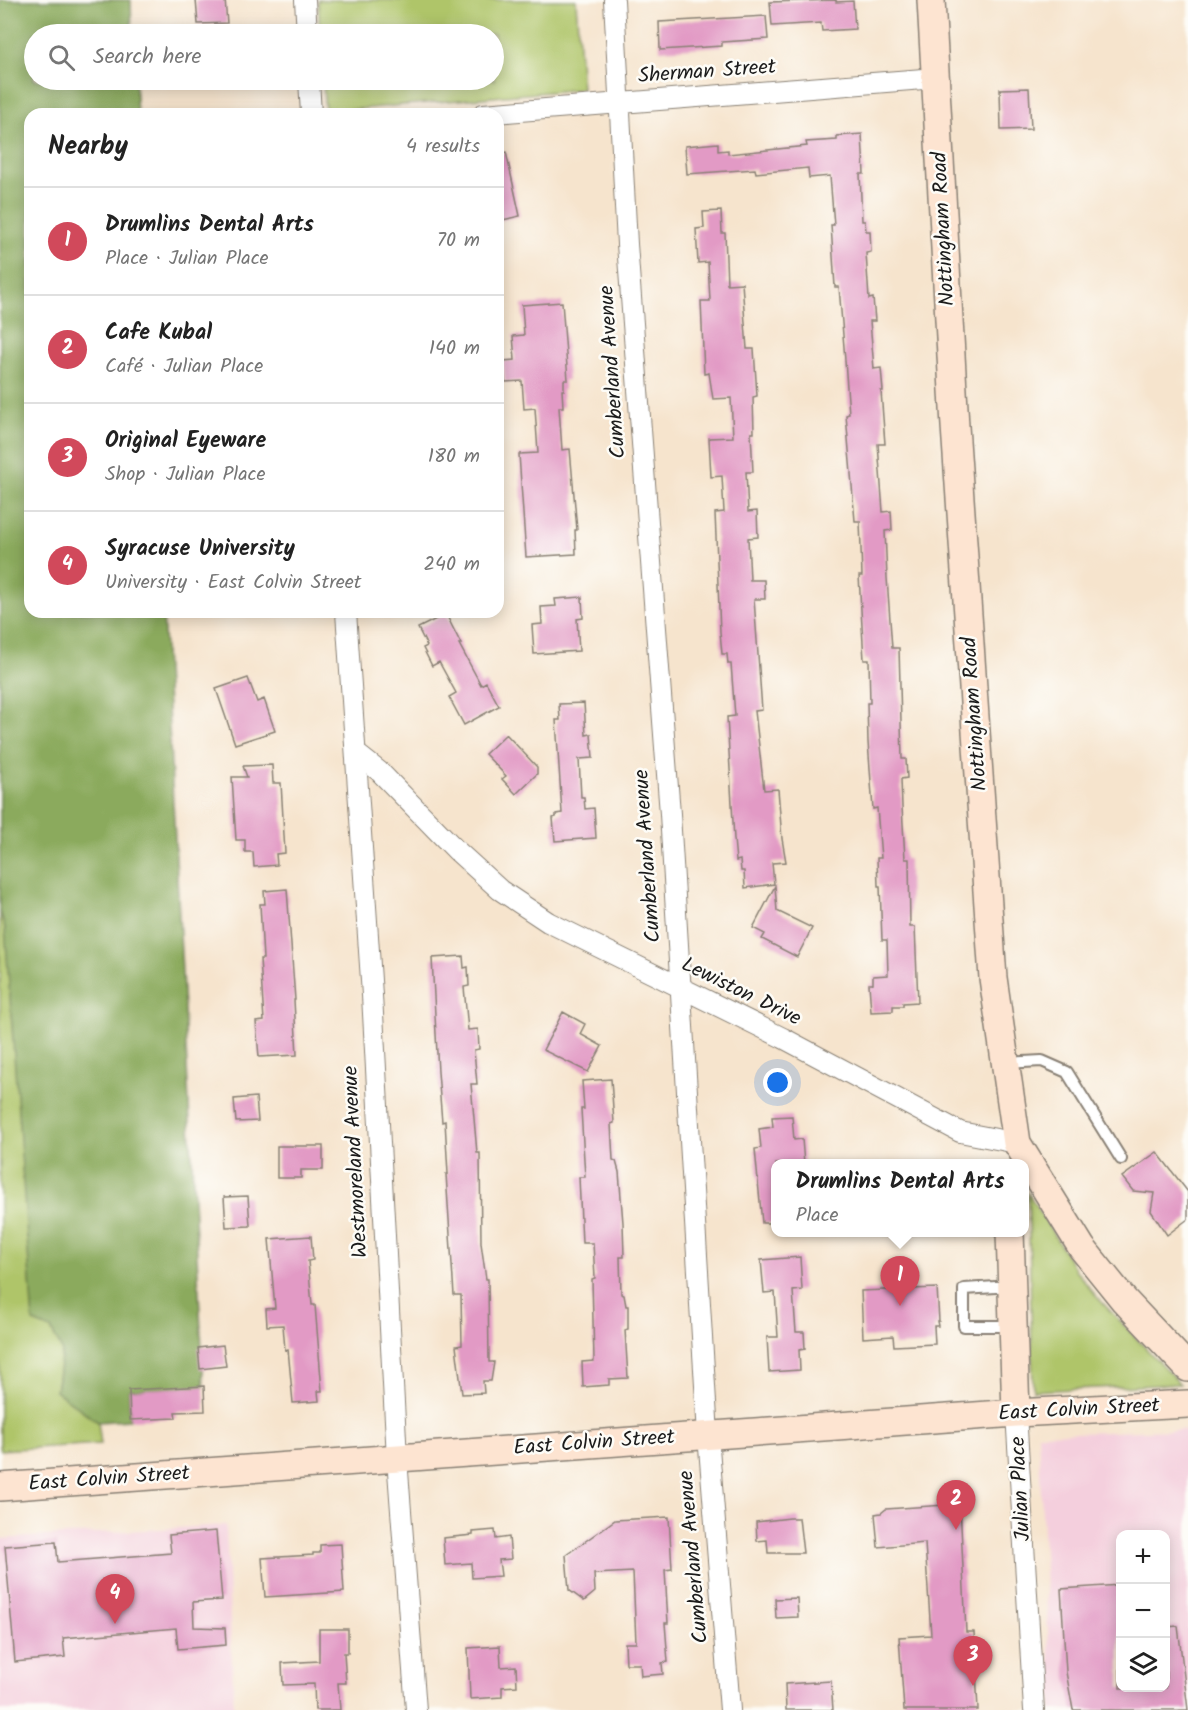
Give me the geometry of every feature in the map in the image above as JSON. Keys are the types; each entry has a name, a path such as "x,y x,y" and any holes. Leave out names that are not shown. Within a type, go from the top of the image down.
{"street":[{"path":"305,0 306,24"},
{"name":"Cumberland Avenue","path":"614,0 627,244 670,814 708,1435 730,1710"},
{"name":"Nottingham Road","path":"931,0 955,426 992,966 1015,1153"},
{"name":"Sherman Street","path":"504,112 936,78"},
{"path":"310,90 311,108"},
{"name":"Westmoreland Avenue","path":"346,618 398,1458 416,1710"},
{"name":"Lewiston Drive","path":"356,753 380,772 456,850 500,890 548,922 783,1038 960,1132 1015,1153"},
{"name":"Nottingham Road","path":"1029,1173 1082,1248 1124,1300 1188,1368"},
{"name":"Julian Place","path":"1011,1237 1016,1413 1034,1710"},
{"name":"East Colvin Street","path":"0,1487 1016,1413 1188,1404"}],"lane":[{"path":"1005,1063 1042,1061 1067,1072 1121,1159"},
{"path":"1012,1286 964,1289 964,1326 1014,1326"}],"shaded area":[{"path":"1182,1430 1188,1432 1188,1710 1052,1710 1038,1434"},
{"path":"226,1525 234,1710 0,1710 0,1539"}],"green space":[{"path":"0,0 131,0 132,24 24,24 24,90 136,90 137,108 24,108 24,618 163,618 204,1387 129,1390 130,1420 98,1422 56,1391 62,1351 51,1329 33,1322 5,928 0,911"},
{"path":"318,0 576,0 582,89 370,108 325,108 324,90 504,90 504,24 319,24"},
{"path":"0,911 5,927 51,1329 63,1351 56,1391 98,1422 101,1444 0,1450"},
{"path":"1029,1195 1077,1272 1096,1296 1180,1384 1033,1391"}],"building":[{"path":"196,0 225,0 227,23 198,24"},
{"path":"836,0 836,2 853,1 855,29 822,31 821,23 772,26 770,2"},
{"path":"766,16 768,39 722,42 722,46 660,50 659,22"},
{"path":"1029,88 1031,129 1001,130 1000,89"},
{"path":"862,134 864,174 860,174 862,221 865,221 866,231 870,231 871,252 866,253 869,299 873,298 875,321 870,321 874,369 881,368 883,391 881,391 885,444 878,444 883,512 891,511 892,530 885,531 887,578 892,648 899,648 902,759 906,759 907,778 901,779 902,807 905,859 909,859 910,927 915,927 918,1002 893,1006 893,1011 871,1012 869,984 873,984 873,976 888,975 887,940 882,940 877,858 881,858 877,808 873,809 868,742 869,660 864,660 859,576 862,576 860,521 855,521 839,287 835,287 830,176 809,178 808,168 756,173 755,169 687,174 685,146 718,143 718,151 728,150 728,154 807,146 806,142 837,140 837,136"},
{"path":"504,152 506,152 520,216 504,220"},
{"path":"721,211 722,233 725,233 727,284 742,283 747,349 754,349 757,396 753,397 754,433 751,433 753,472 746,472 748,512 757,511 758,537 748,538 750,580 764,580 765,599 754,599 762,710 755,711 764,790 778,789 786,862 772,863 774,884 745,888 744,871 741,871 740,860 736,861 734,839 727,717 735,716 731,664 728,664 727,654 722,654 720,632 715,513 724,512 722,476 711,477 709,438 733,437 731,398 713,399 709,373 704,374 701,301 710,301 708,262 698,263 696,229 704,228 703,212"},
{"path":"562,302 568,380 564,380 564,390 562,390 563,407 559,407 562,450 570,449 577,530 575,530 576,554 526,557 519,454 538,453 535,408 524,409 522,381 505,382 504,372 504,361 515,360 513,336 524,335 522,305"},
{"path":"582,597 583,618 577,619 579,651 534,654 532,625 542,624 541,607 556,606 555,599"},
{"path":"438,618 448,618 481,685 486,682 499,706 464,725 449,697 456,693 439,662 432,666 423,648 427,646 418,628"},
{"path":"248,678 257,702 264,699 275,731 235,744 216,689"},
{"path":"584,703 586,735 591,734 593,758 579,759 581,797 584,797 585,809 594,808 596,838 555,841 553,818 556,814 562,813 556,720 560,720 559,704"},
{"path":"506,734 537,767 537,774 516,794 502,779 506,776 485,754"},
{"path":"272,765 273,783 281,783 285,853 276,854 277,865 254,867 253,852 245,852 245,840 236,840 232,777 247,777 243,766"},
{"path":"775,886 777,911 812,928 797,957 762,939 765,934 753,928"},
{"path":"287,889 297,1055 259,1057 256,1022 264,1021 260,959 263,959 260,904 265,904 264,891"},
{"path":"463,956 464,968 468,967 469,986 464,987 468,1030 478,1029 479,1049 474,1050 477,1084 471,1084 477,1153 480,1153 481,1243 486,1279 488,1279 489,1362 494,1362 491,1381 483,1381 484,1393 462,1394 456,1346 462,1345 461,1295 454,1295 445,1121 442,1122 432,958"},
{"path":"563,1012 585,1024 580,1034 602,1046 588,1072 543,1050"},
{"path":"611,1079 614,1123 611,1124 613,1160 616,1161 619,1172 623,1223 624,1257 620,1257 621,1294 624,1295 626,1306 628,1306 628,1329 625,1330 628,1378 609,1379 609,1385 583,1387 582,1362 594,1361 592,1279 595,1278 593,1243 582,1243 579,1177 585,1177 581,1109 584,1109 582,1081"},
{"path":"256,1097 258,1121 236,1122 234,1099"},
{"path":"792,1116 794,1140 802,1139 804,1159 771,1159 771,1223 762,1223 755,1149 761,1148 759,1129 773,1127 772,1117"},
{"path":"277,1146 323,1146 323,1170 301,1170 301,1178 277,1178"},
{"path":"1157,1152 1188,1192 1188,1219 1167,1235 1151,1211 1154,1193 1133,1191 1122,1177"},
{"path":"248,1196 250,1226 226,1227 224,1197"},
{"path":"311,1236 313,1260 308,1261 312,1305 315,1305 322,1391 318,1391 319,1401 293,1403 288,1349 285,1350 283,1325 267,1326 266,1309 275,1308 269,1239"},
{"path":"800,1257 802,1290 793,1291 796,1332 804,1332 805,1349 799,1350 800,1370 769,1372 767,1337 778,1337 775,1292 764,1293 761,1260"},
{"path":"937,1288 939,1321 937,1321 938,1326 934,1326 935,1344 894,1346 893,1336 863,1338 861,1291"},
{"path":"223,1345 226,1366 200,1369 198,1348"},
{"path":"204,1386 205,1411 175,1412 176,1418 130,1420 129,1390"},
{"path":"960,1504 966,1632 974,1632 978,1710 904,1710 899,1637 931,1635 925,1543 878,1547 875,1514 886,1509"},
{"path":"669,1517 672,1569 665,1570 668,1662 662,1663 663,1674 641,1676 640,1664 626,1664 625,1643 636,1643 633,1572 594,1574 595,1592 584,1601 569,1590 566,1555 615,1520"},
{"path":"799,1518 803,1553 768,1553 767,1540 757,1541 756,1522"},
{"path":"495,1530 496,1539 509,1537 511,1559 499,1560 501,1576 472,1578 471,1563 445,1565 443,1538"},
{"path":"216,1531 222,1600 193,1602 194,1627 225,1628 226,1645 178,1649 176,1628 63,1638 65,1657 15,1662 5,1546 56,1542 58,1562 171,1553 169,1535"},
{"path":"341,1544 344,1592 265,1597 262,1558 313,1555 313,1553 320,1553 320,1545"},
{"path":"1116,1585 1116,1692 1170,1692 1170,1627 1178,1626 1188,1710 1073,1710 1066,1672 1061,1589"},
{"path":"797,1598 798,1617 776,1618 775,1599"},
{"path":"319,1629 348,1629 348,1653 344,1653 346,1683 338,1683 340,1710 315,1710 314,1684 283,1685 282,1663 319,1661"},
{"path":"500,1646 501,1667 516,1666 517,1686 502,1687 502,1697 470,1699 468,1648"},
{"path":"831,1681 833,1710 786,1710 785,1684"}],"place":[{"name":"Drumlins Dental Arts","path":"900,1306"},
{"name":"Cafe Kubal","path":"956,1530"},
{"name":"Syracuse University","path":"115,1624"},
{"name":"Original Eyeware","path":"973,1686"}]}
